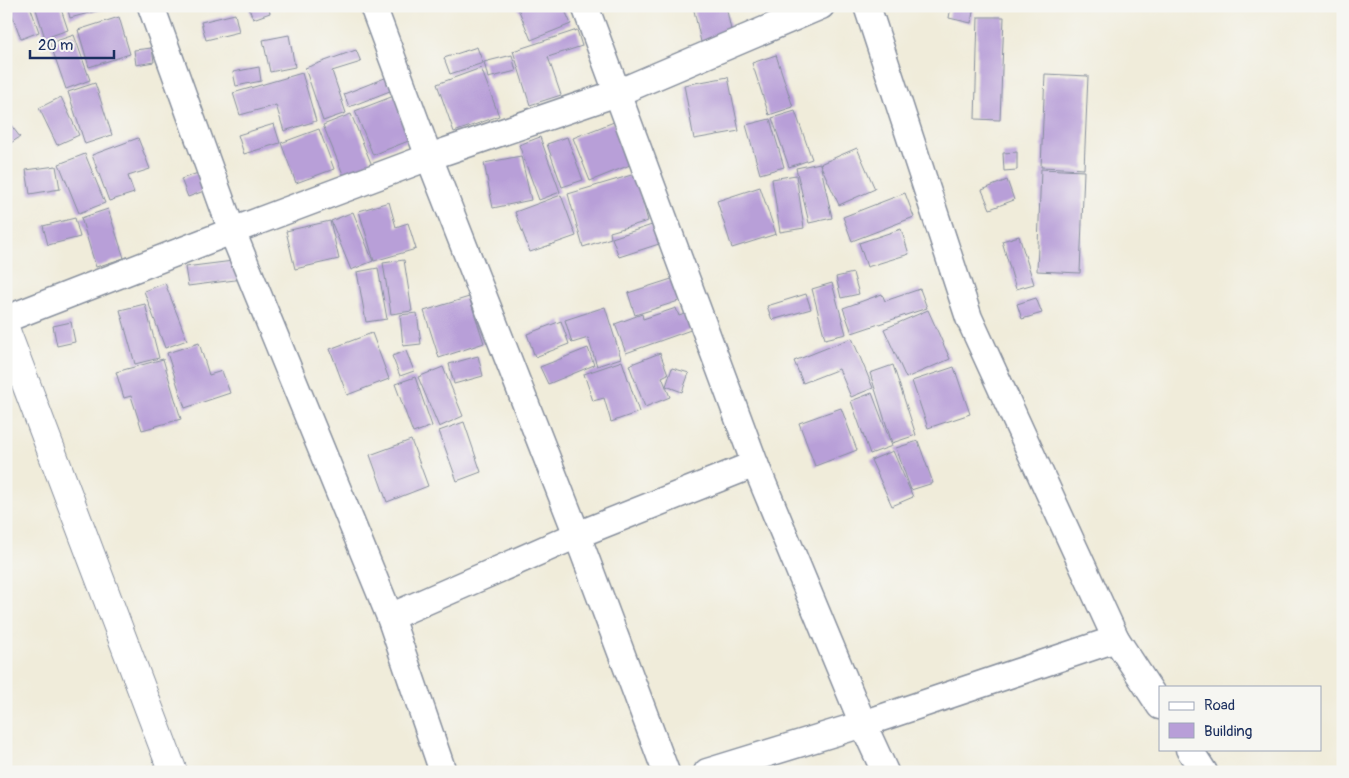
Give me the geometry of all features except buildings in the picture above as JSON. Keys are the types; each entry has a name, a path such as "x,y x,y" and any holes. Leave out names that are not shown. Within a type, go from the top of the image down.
{"street":[{"path":"151,6 232,231 390,616 443,772"},
{"path":"373,6 429,157 577,534 666,772"},
{"path":"584,6 756,464 862,724 885,772"},
{"path":"6,319 429,157 617,93 822,6"},
{"path":"867,6 969,318 1116,639 1159,704"},
{"path":"6,331 173,772"},
{"path":"390,616 577,534 756,464"},
{"path":"707,772 862,724 1116,639"},
{"path":"1190,750 1204,772"}]}
